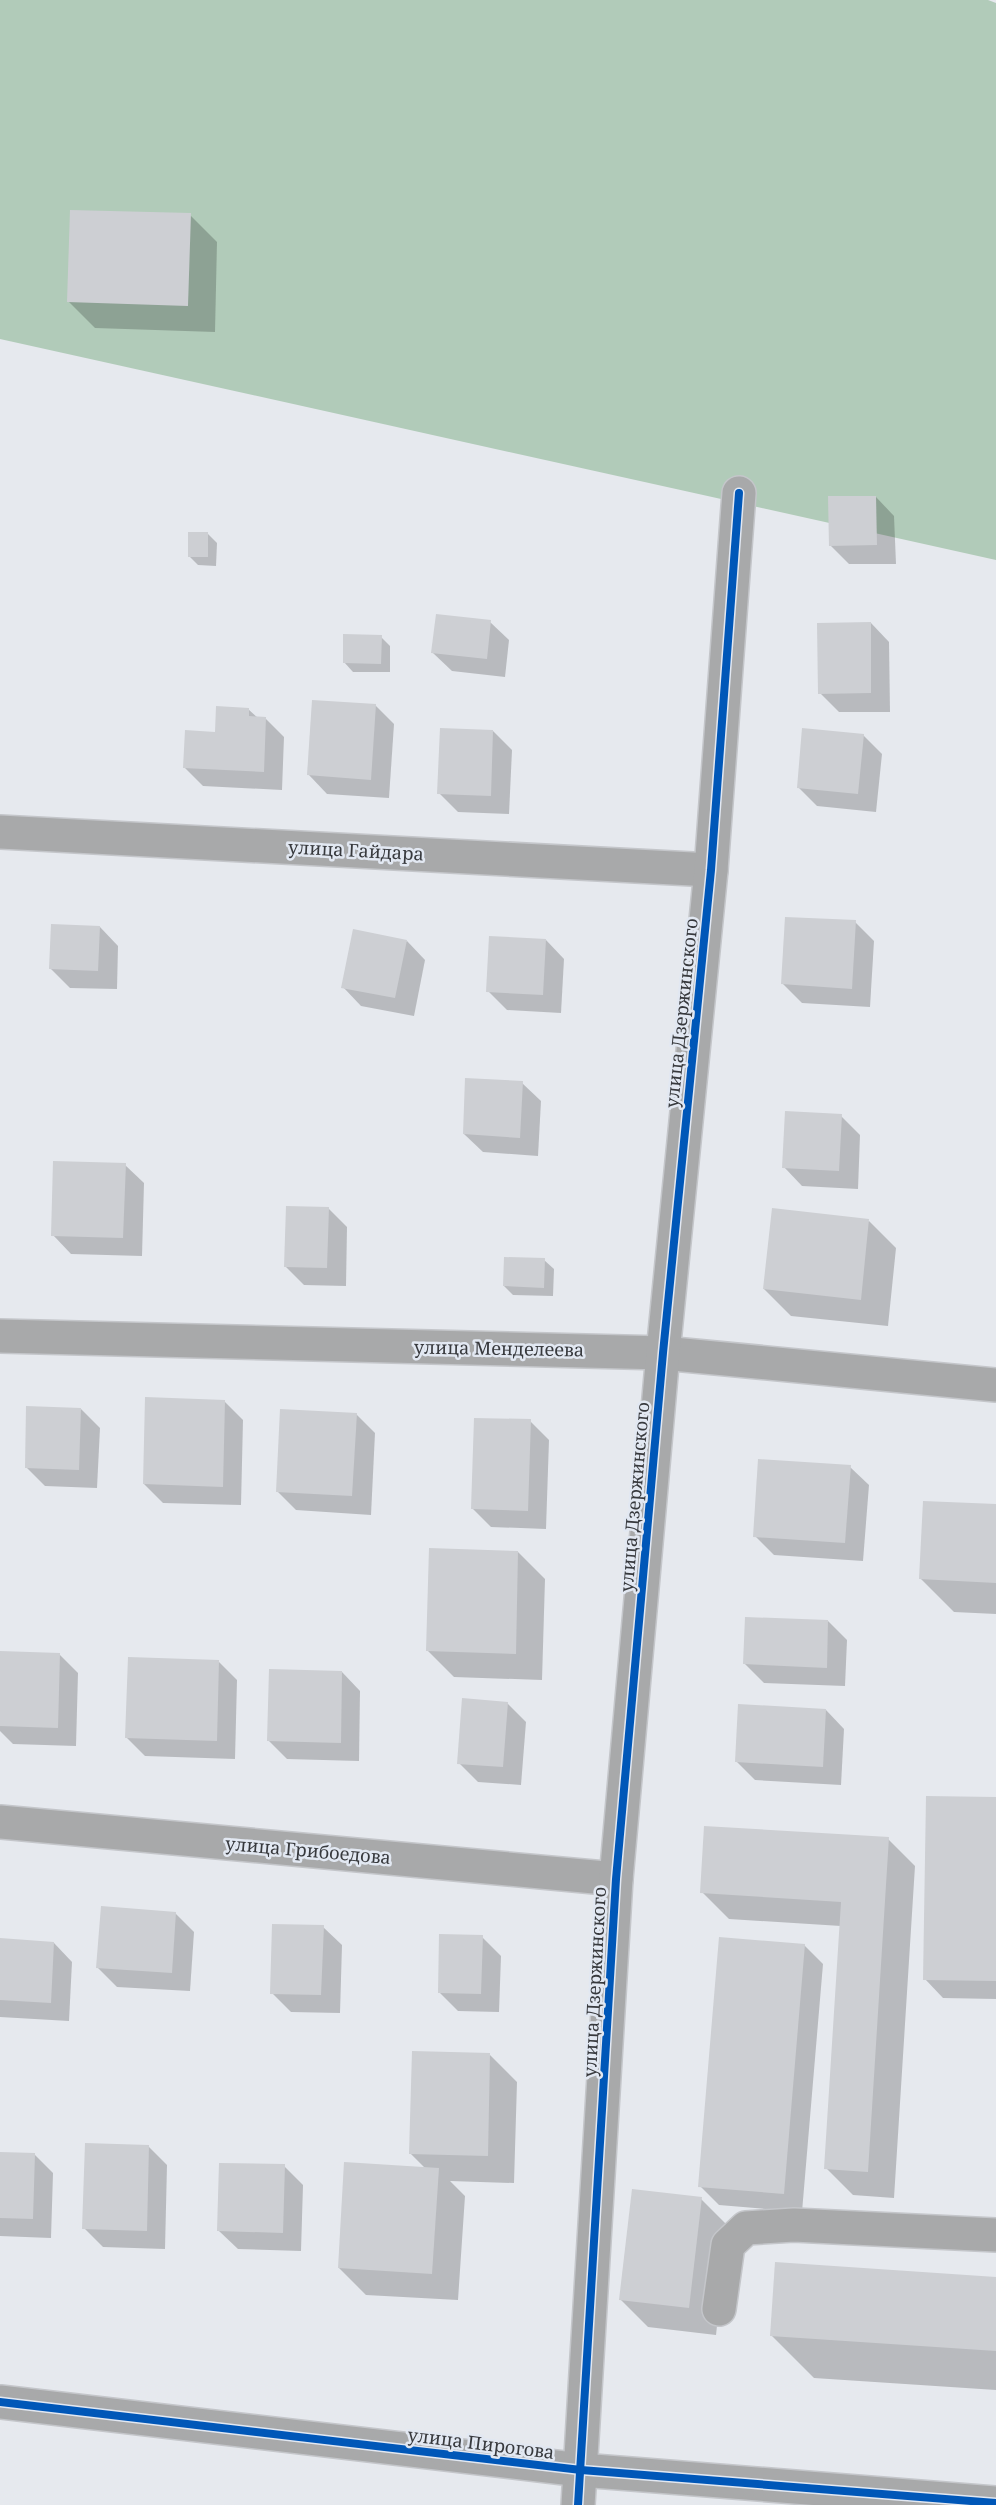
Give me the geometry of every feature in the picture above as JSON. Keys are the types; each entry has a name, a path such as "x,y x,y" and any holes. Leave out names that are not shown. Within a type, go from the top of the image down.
{"street":[{"name":"улица Дзержинского","path":"578,2505 616,1880 663,1353 711,870 739,493"},
{"name":"улица Гайдара","path":"0,832 711,870"},
{"name":"улица Менделеева","path":"0,1335 663,1353 996,1385"},
{"name":"улица Грибоедова","path":"0,1822 616,1880"},
{"path":"719,2309 728,2246 746,2228 794,2225 996,2235"},
{"name":"улица Пирогова","path":"0,2402 581,2470 996,2503"}],"green space":[{"path":"0,0 988,0 996,3 996,560 0,339"}],"building":[{"path":"70,210 191,213 188,306 67,302"},
{"path":"828,496 876,496 877,545 829,546"},
{"path":"188,532 208,532 208,557 188,557"},
{"path":"436,614 491,620 487,659 431,653"},
{"path":"871,622 871,693 818,694 817,623"},
{"path":"343,634 382,635 381,664 343,663"},
{"path":"312,700 376,704 371,780 307,775"},
{"path":"216,706 249,708 249,716 266,717 264,772 183,768 185,730 215,732"},
{"path":"440,728 493,730 491,796 437,794"},
{"path":"802,728 864,734 858,794 797,788"},
{"path":"785,917 856,920 852,989 781,984"},
{"path":"51,924 100,926 98,971 49,969"},
{"path":"353,929 407,940 395,998 341,988"},
{"path":"489,936 546,939 543,995 486,992"},
{"path":"465,1078 523,1081 520,1138 463,1134"},
{"path":"785,1111 842,1114 839,1171 782,1168"},
{"path":"53,1161 126,1163 123,1238 51,1236"},
{"path":"286,1206 329,1207 327,1268 284,1267"},
{"path":"772,1208 869,1219 861,1300 763,1289"},
{"path":"504,1257 545,1258 544,1288 503,1286"},
{"path":"145,1397 225,1400 223,1487 143,1484"},
{"path":"26,1406 81,1408 79,1470 25,1468"},
{"path":"280,1409 357,1413 352,1496 276,1492"},
{"path":"474,1418 531,1419 528,1511 471,1509"},
{"path":"758,1459 851,1465 845,1543 753,1537"},
{"path":"923,1501 996,1504 996,1583 919,1579"},
{"path":"429,1548 518,1551 516,1654 426,1651"},
{"path":"745,1617 828,1620 827,1668 743,1664"},
{"path":"0,1651 60,1653 58,1728 0,1726"},
{"path":"128,1657 219,1660 217,1741 125,1738"},
{"path":"269,1669 342,1671 341,1743 267,1741"},
{"path":"462,1698 508,1702 503,1767 457,1764"},
{"path":"738,1704 826,1709 823,1767 735,1762"},
{"path":"926,1796 996,1797 996,1981 923,1980"},
{"path":"704,1826 889,1837 868,2172 824,2169 841,1902 700,1893"},
{"path":"101,1906 176,1912 172,1973 96,1968"},
{"path":"272,1924 324,1925 321,1995 270,1994"},
{"path":"439,1934 483,1935 481,1994 438,1993"},
{"path":"719,1937 805,1944 784,2194 698,2187"},
{"path":"0,1938 54,1942 51,2003 0,2000"},
{"path":"412,2051 490,2053 488,2156 409,2154"},
{"path":"85,2143 149,2145 147,2231 82,2229"},
{"path":"0,2152 35,2153 33,2219 0,2218"},
{"path":"344,2162 439,2168 432,2274 338,2268"},
{"path":"219,2163 285,2164 283,2233 217,2231"},
{"path":"632,2189 702,2197 689,2308 619,2300"},
{"path":"775,2262 996,2277 996,2351 770,2336"}],"cycle path":[{"path":"578,2505 616,1879 663,1353 711,870 739,493"},
{"path":"0,2402 581,2470 996,2503"}]}
